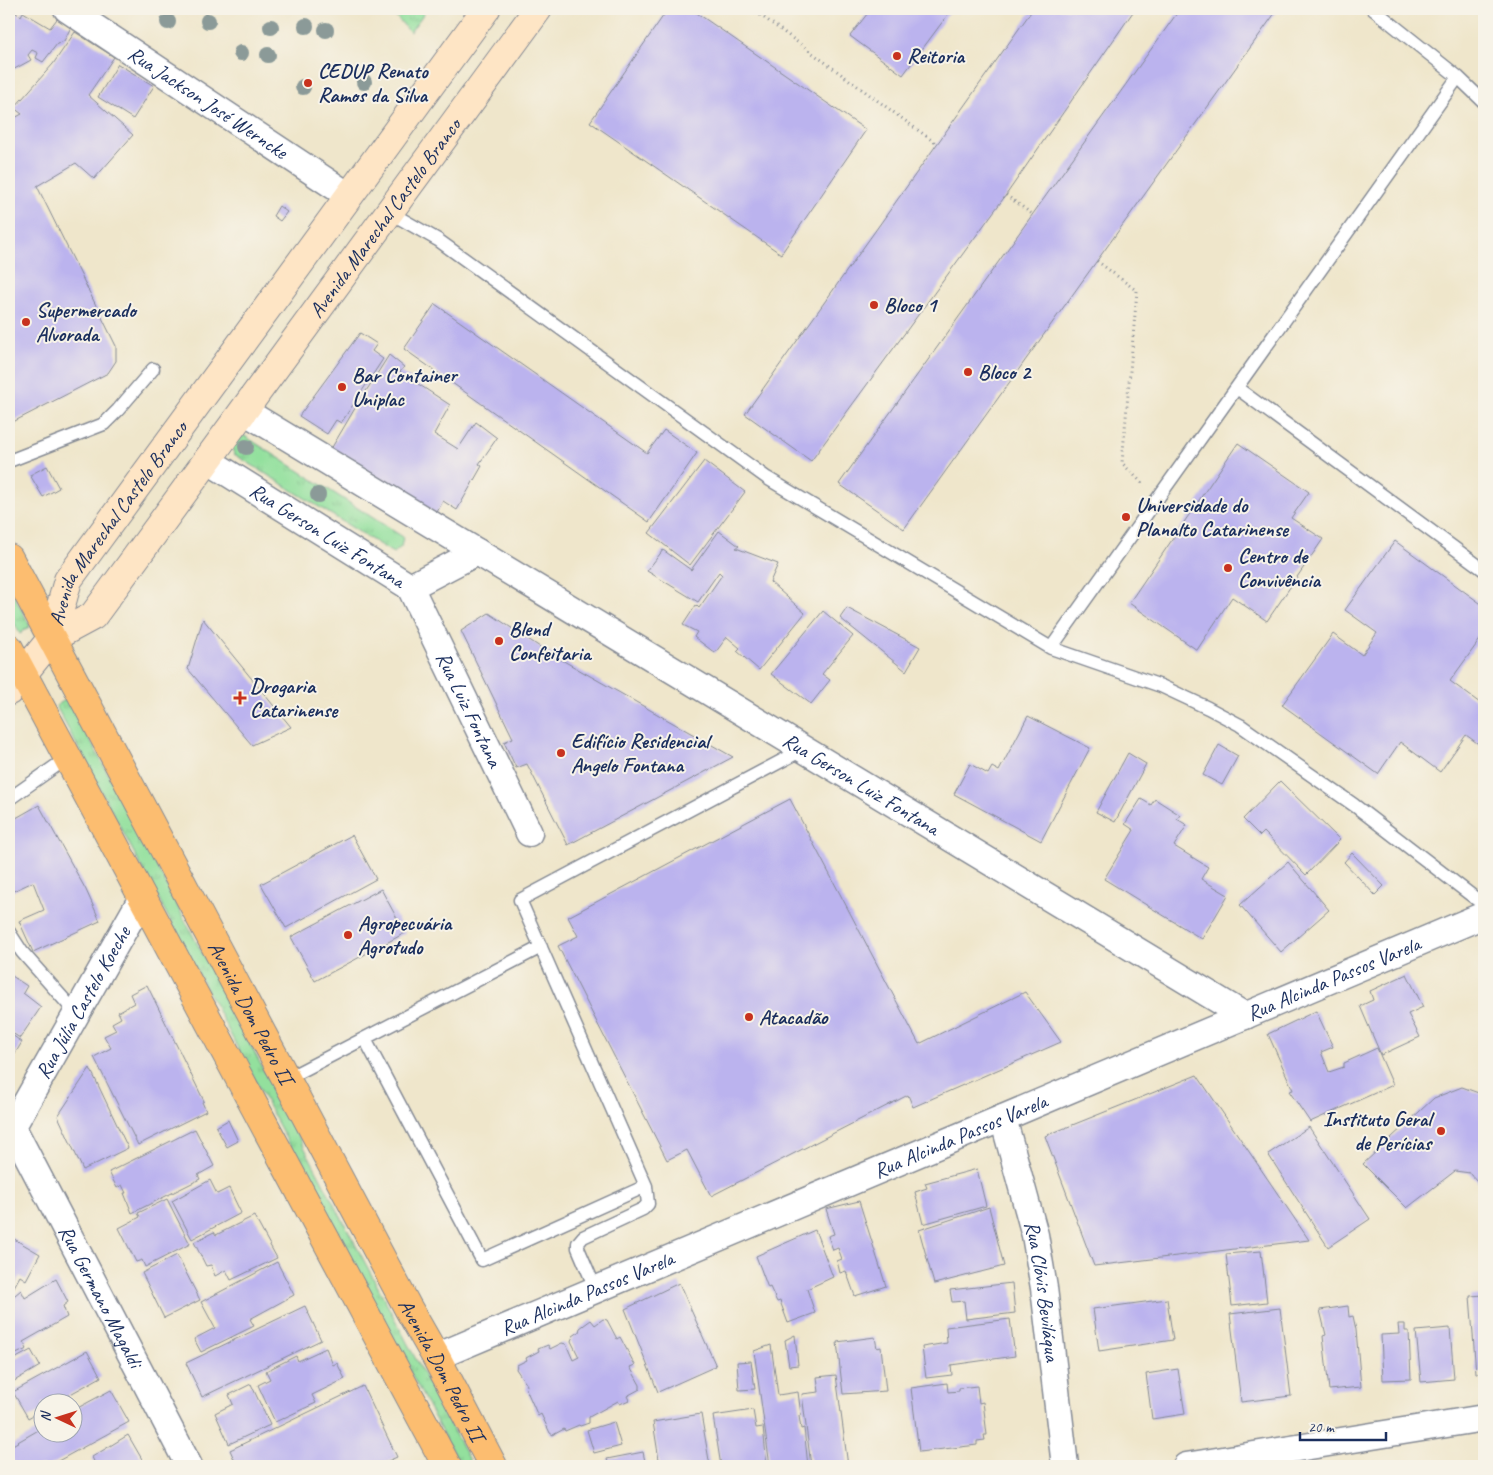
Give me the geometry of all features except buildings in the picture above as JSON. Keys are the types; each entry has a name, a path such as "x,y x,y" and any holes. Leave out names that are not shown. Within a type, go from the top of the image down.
{"main road":[{"name":"Avenida Marechal Castelo Branco","path":"52,638 68,580 486,9"},
{"name":"Avenida Marechal Castelo Branco","path":"52,638 93,616 538,9"},
{"path":"207,460 196,405 244,411"},
{"name":"Avenida Dom Pedro II","path":"9,558 493,1466"},
{"path":"16,683 52,638"},
{"name":"Avenida Dom Pedro II","path":"9,648 16,683 67,758 447,1466"}],"street":[{"name":"Rua Jackson José Werncke","path":"67,9 349,196"},
{"name":"Rua Gerson Luiz Fontana","path":"244,411 1245,1016"},
{"name":"Rua Gerson Luiz Fontana","path":"207,460 410,587 477,552"},
{"name":"Rua Luiz Fontana","path":"410,587 529,833"},
{"name":"Rua Júlia Castelo Koeche","path":"11,1130 142,898"},
{"name":"Rua Alcinda Passos Varela","path":"436,1357 1484,915"},
{"name":"Rua Clóvis Beviláqua","path":"1003,1118 1035,1235 1044,1288 1065,1466"},
{"name":"Rua Germano Magaldi","path":"11,1130 189,1466"},
{"path":"1186,1466 1484,1418"}],"lane":[{"path":"1373,9 1458,77 1484,102"},
{"path":"1051,648 1458,77"},
{"path":"389,212 438,240 767,478 1051,648 1161,686 1240,725 1354,805 1484,905"},
{"path":"9,461 104,424 153,368"},
{"path":"1237,388 1484,570"},
{"path":"596,1290 578,1248 578,1243 583,1237 643,1209 648,1204 646,1186 520,900 804,750"},
{"path":"9,799 67,758"},
{"path":"9,932 22,952 76,1013"},
{"path":"286,1079 541,947"},
{"path":"365,1039 482,1260 646,1186"}],"path":[{"path":"752,9 937,144"},
{"path":"1006,195 1032,214"},
{"path":"1097,261 1137,290 1122,463 1158,498"}],"green space":[{"path":"389,9 427,9 410,32"},
{"path":"243,435 403,537 401,547 393,553 234,454 231,445 236,438"},
{"path":"9,586 30,626 20,634 9,613"},
{"path":"68,698 472,1466 460,1466 56,706"}],"place":[{"name":"Reitoria","path":"897,56"},
{"name":"CEDUP Renato Ramos da Silva","path":"308,83"},
{"name":"Bloco 1","path":"874,305"},
{"name":"Supermercado Alvorada","path":"26,322"},
{"name":"Bloco 2","path":"968,372"},
{"name":"Bar Container Uniplac","path":"342,387"},
{"name":"Universidade do Planalto Catarinense","path":"1126,517"},
{"name":"Centro de Convivência","path":"1228,568"},
{"name":"Blend Confeitaria","path":"499,641"},
{"name":"Drogaria Catarinense","path":"240,698"},
{"name":"Edifício Residencial Angelo Fontana","path":"561,753"},
{"name":"Agropecuária Agrotudo","path":"348,935"},
{"name":"Atacadão","path":"749,1017"},
{"name":"Instituto Geral de Perícias","path":"1441,1131"}]}
